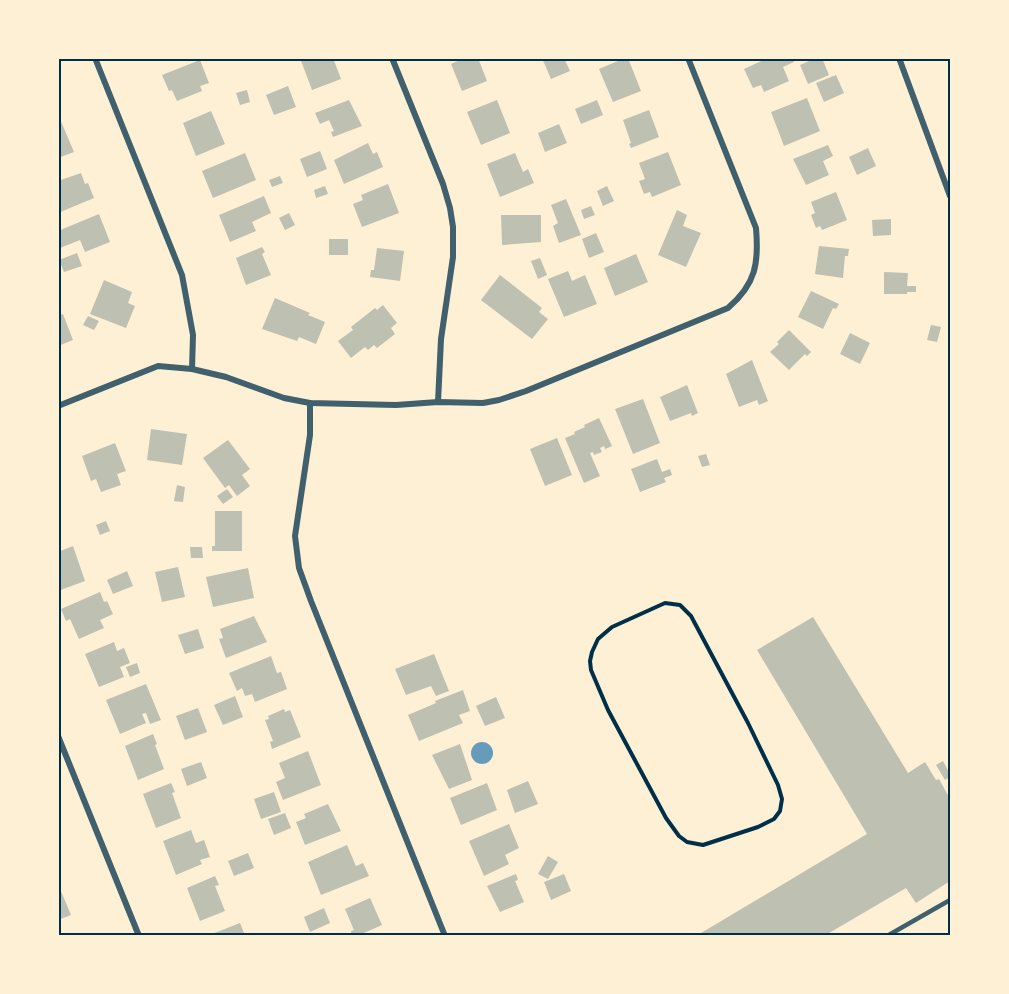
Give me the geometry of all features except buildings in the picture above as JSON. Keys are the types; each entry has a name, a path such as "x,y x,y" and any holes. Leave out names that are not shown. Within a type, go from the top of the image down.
{"street":[{"path":"95,58 182,275 193,335 192,369"},
{"path":"392,58 443,184 453,226 453,257 441,339 438,402"},
{"path":"58,406 158,366 192,369 226,377 284,398 310,403 396,405 438,402 483,403 526,391 728,308 743,292 754,274 758,251 756,228 688,58"},
{"path":"899,58 951,196"},
{"path":"310,403 310,435 295,536 299,568 310,601 445,936"},
{"path":"58,736 139,936"}],"lane":[{"path":"887,936 951,900"}],"path":[{"path":"672,603 680,605 691,616 778,785 782,799 780,811 774,819 758,827 703,845 687,842 674,829 658,803 595,681 590,661 595,646 604,633 656,606 672,603"}],"water":[{"path":"482,742 490,745 493,753 490,761 482,764 474,761 471,753 474,745"}]}
